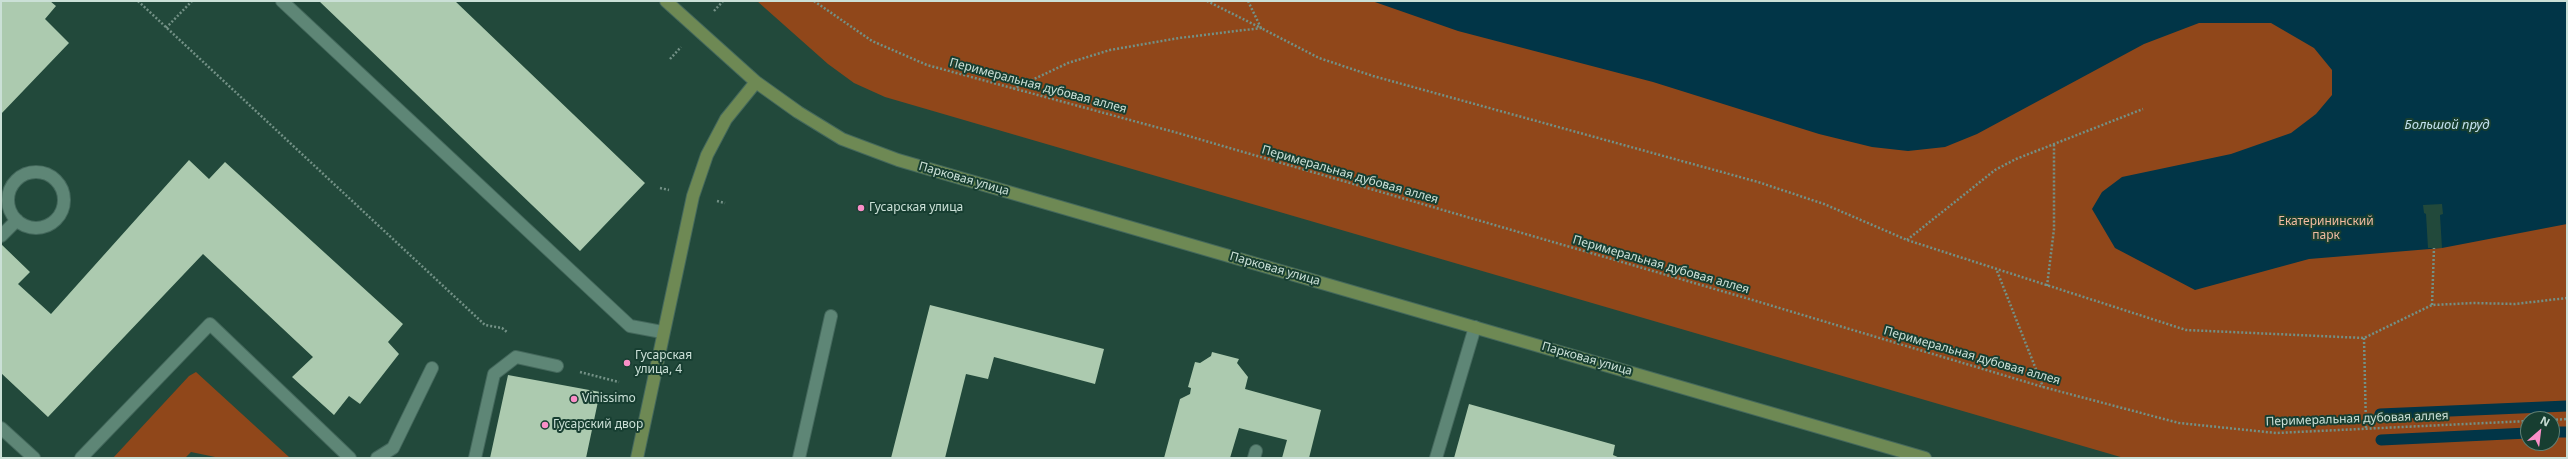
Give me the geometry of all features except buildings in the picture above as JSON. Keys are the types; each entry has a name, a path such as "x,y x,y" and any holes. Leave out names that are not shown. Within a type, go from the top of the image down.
{"main road":[{"name":"Парковая улица","path":"666,1 756,82 798,112 842,139 898,160 1925,458"},
{"path":"637,458 662,332 693,196 707,155 726,119 756,82"}],"lane":[{"path":"282,1 630,326 662,332"},
{"path":"36,172 53,178 60,184 63,198 62,210 57,218 42,227 32,228 17,220 8,204 8,195 18,178 36,172"},
{"path":"1,236 17,220"},
{"path":"798,458 831,316"},
{"path":"81,458 210,324 350,458"},
{"path":"1436,458 1475,327"},
{"path":"475,458 494,374 516,357 557,366"},
{"path":"377,458 393,448 432,368"},
{"path":"1,428 34,458"}],"path":[{"path":"138,1 485,325"},
{"path":"166,28 192,1"},
{"name":"Перимеральная дубовая аллея","path":"814,1 872,41 926,65 1012,90 1178,134 1756,301 2043,387 2179,422 2276,433 2520,421"},
{"path":"1207,1 1319,58 1373,76 1758,182 1824,204 1907,240 1998,271 2186,330 2364,338 2432,305 2474,303 2515,304 2567,298"},
{"path":"1248,1 1261,28"},
{"path":"1012,90 1068,63 1110,50 1179,38 1261,28"},
{"path":"1907,240 1995,170 2054,143 2143,108"},
{"path":"2047,286 2054,228 2054,143"},
{"path":"2432,305 2434,248"},
{"path":"1998,271 2043,387"},
{"path":"2364,338 2366,428"},
{"path":"557,366 619,382"}],"green space":[{"name":"Екатерининский парк","path":"757,1 2567,1 2567,458 2124,458 885,97 854,83 828,64"},
{"path":"196,372 289,458 220,458 191,452 185,458 113,458 189,376"}],"water":[{"name":"Большой пруд","path":"1372,1 2567,1 2567,224 2442,248 2309,259 2195,290 2115,248 2092,209 2102,192 2122,177 2231,154 2291,133 2316,114 2332,95 2332,70 2314,48 2271,23 2199,23 2144,44 1977,134 1945,147 1908,151 1872,147 1819,134 1653,82 1458,31"}],"pier":[{"path":"2442,204 2443,214 2440,215 2442,248 2428,248 2426,214 2424,213 2423,205"}],"waterway":[{"path":"2380,414 2567,406"},
{"path":"2560,432 2567,432"},
{"path":"2381,440 2520,433"}],"place":[{"name":"Гусарская улица","path":"861,208"},
{"name":"Гусарская улица, 4","path":"627,363"},
{"name":"Vinissimo","path":"574,399"},
{"name":"Гусарский двор","path":"545,425"}]}
